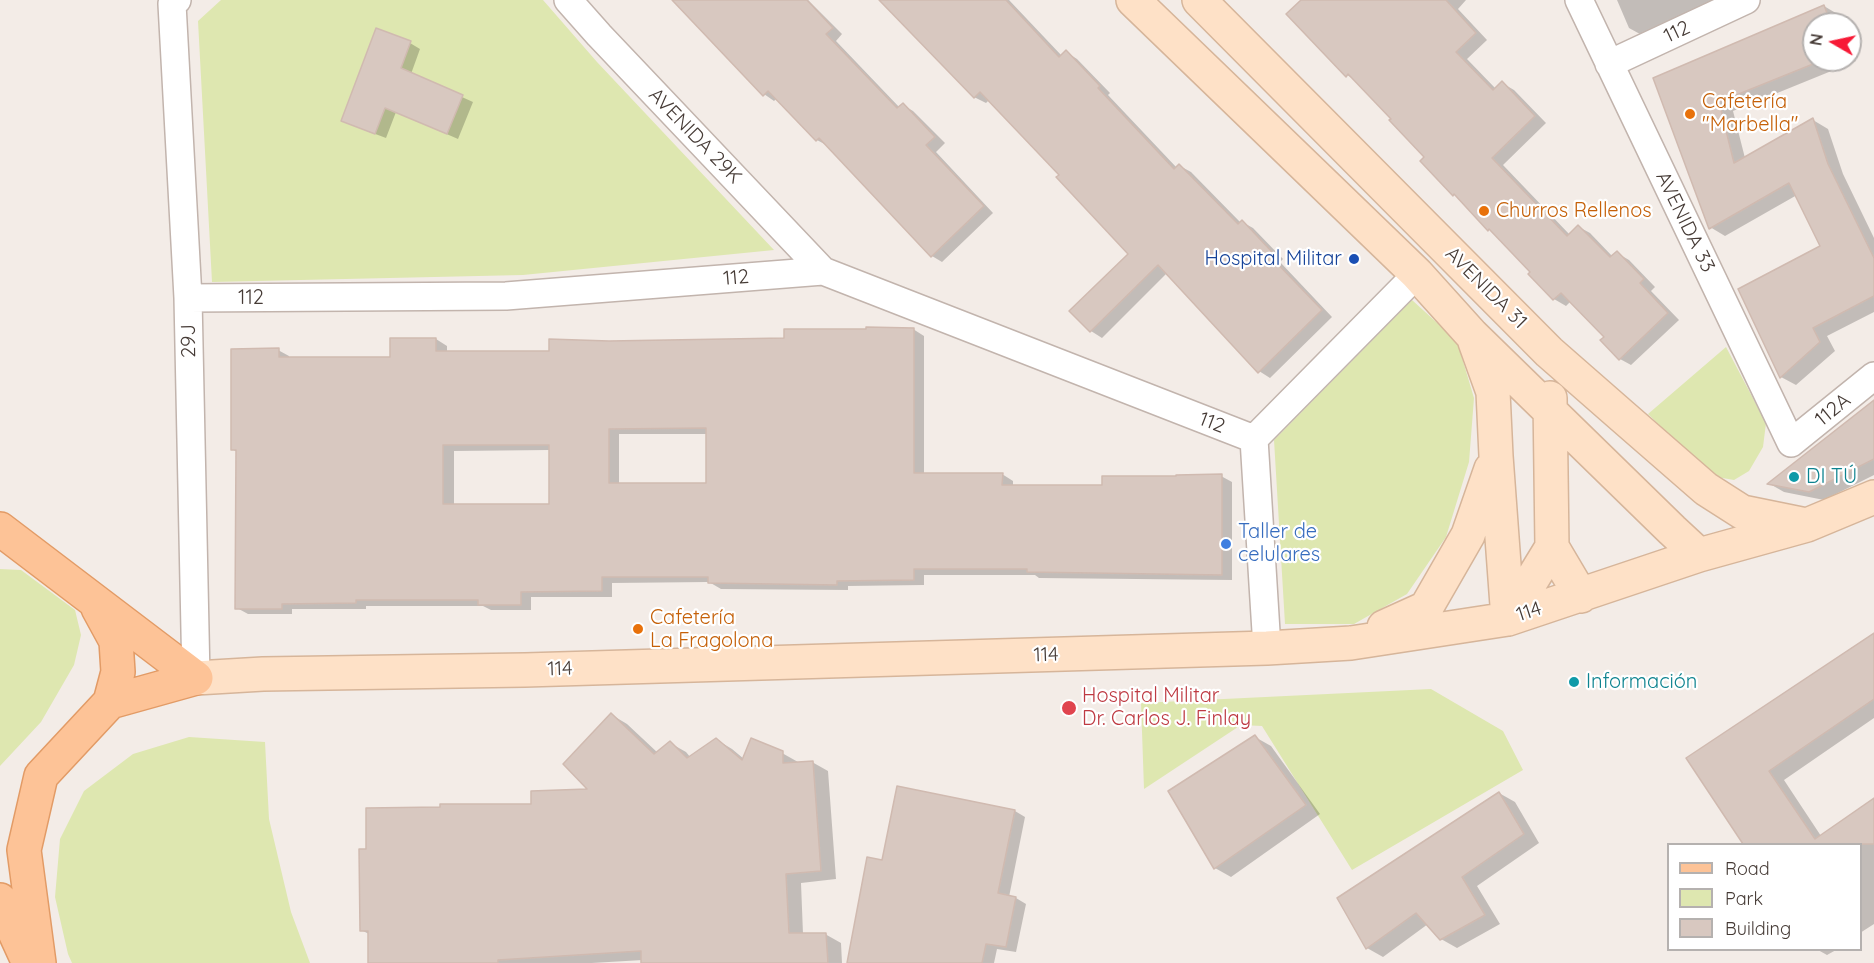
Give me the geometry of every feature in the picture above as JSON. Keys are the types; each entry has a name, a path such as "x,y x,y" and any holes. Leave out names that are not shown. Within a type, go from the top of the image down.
{"main road":[{"name":"AVENIDA 31","path":"1133,0 1417,274 1473,335 1699,555"},
{"name":"AVENIDA 31","path":"1198,0 1549,352 1706,489 1742,512 1807,525"},
{"path":"1473,335 1493,392 1508,619"},
{"path":"1549,352 1552,547 1581,596"},
{"path":"1351,643 1426,608 1468,535 1496,456"},
{"name":"114","path":"196,678 263,674 525,670 1267,648 1351,643 1508,619 1699,555 1807,525 1874,497"},
{"path":"6,538 196,678"},
{"path":"1508,619 1552,547"},
{"path":"39,963 24,850 41,776 110,702 118,672 116,641 94,601"},
{"path":"110,702 196,678"},
{"path":"0,900 29,963"}],"street":[{"name":"AVENIDA 29K","path":"568,0 824,271"},
{"name":"AVENIDA 33","path":"1579,0 1791,443"},
{"name":"112","path":"1609,64 1746,0"},
{"name":"29J","path":"175,2 188,298 196,678"},
{"name":"112","path":"188,298 506,296 824,271 1254,439"},
{"path":"1267,648 1254,439 1417,274"},
{"name":"112A","path":"1791,443 1874,376"}],"green space":[{"path":"221,0 543,0 597,62 774,250 523,275 212,282 198,21"},
{"path":"1412,300 1457,341 1474,398 1469,462 1446,537 1407,594 1354,624 1285,624 1274,440"},
{"path":"1726,347 1766,423 1763,447 1749,471 1734,480 1711,476 1648,414"},
{"path":"0,569 21,570 75,610 81,635 74,665 41,722 0,766"},
{"path":"1431,689 1503,731 1523,770 1352,870 1262,726 1241,725 1144,789 1141,703"},
{"path":"189,737 265,742 269,819 291,912 310,963 72,963 55,897 60,839 84,791 133,754"}],"building":[{"path":"672,0 807,0 833,28 826,34 897,108 903,103 935,137 926,145 984,206 931,257 819,138 816,141 768,91 763,96"},
{"path":"879,0 1006,0 1059,57 1066,50 1100,86 1098,88 1174,169 1179,164 1238,224 1242,220 1272,252 1269,255 1322,310 1258,373 1158,265 1090,332 1069,311 1128,254 1056,177 1059,175 980,92 974,98"},
{"path":"1301,0 1446,0 1476,33 1456,52 1493,90 1502,81 1535,116 1492,158 1567,236 1578,225 1610,257 1617,251 1644,279 1640,283 1668,313 1619,360 1600,340 1604,337 1561,293 1553,300 1489,229 1488,231 1420,161 1424,157 1389,120 1391,119 1348,74 1346,77 1286,14"},
{"path":"1824,5 1827,12 1808,12"},
{"path":"1802,14 1802,68 1719,102 1734,163 1813,118 1828,164 1874,258 1874,296 1813,328 1820,342 1780,378 1738,289 1820,246 1789,183 1709,229 1653,78"},
{"path":"376,28 411,41 401,68 463,95 447,134 385,108 375,134 341,121"},
{"path":"866,327 914,328 914,473 1003,473 1002,485 1102,485 1102,476 1222,474 1222,575 1027,572 1027,569 914,569 914,580 837,581 837,585 708,583 708,577 602,577 602,591 521,592 521,605 478,605 478,600 356,600 356,603 282,604 282,609 235,609 236,450 231,450 231,349 279,348 279,357 390,357 390,338 436,338 436,351 549,351 549,339 609,341 784,338 784,329 866,329","holes":["706,428 706,483 609,483 609,429","443,445 549,445 549,504 443,504"]},
{"path":"1874,400 1874,459 1809,492 1767,484"},
{"path":"1874,633 1874,699 1769,771 1815,839 1874,798 1874,844 1742,843 1686,758"},
{"path":"611,713 654,754 670,741 687,758 716,738 742,760 751,738 783,751 783,763 813,761 821,871 786,874 789,933 826,933 828,963 641,963 641,951 498,960 498,963 368,963 368,931 360,931 359,849 366,849 366,808 440,807 440,804 531,804 531,791 587,789 563,764"},
{"path":"1255,735 1306,805 1214,869 1168,791"},
{"path":"897,786 1015,810 998,893 1016,897 1006,947 986,944 982,963 847,963 867,857 882,860"},
{"path":"1499,792 1524,834 1462,877 1485,915 1440,940 1416,913 1366,949 1337,898"}],"place":[{"name":"Cafetería \"Marbella\"","path":"1690,114"},
{"name":"Churros Rellenos","path":"1484,211"},
{"name":"Hospital Militar","path":"1354,259"},
{"name":"DI TÚ","path":"1794,477"},
{"name":"Taller de celulares","path":"1226,544"},
{"name":"Cafetería La Fragolona","path":"638,629"},
{"name":"Información","path":"1574,682"},
{"name":"Hospital Militar Dr. Carlos J. Finlay","path":"1069,708"}]}
